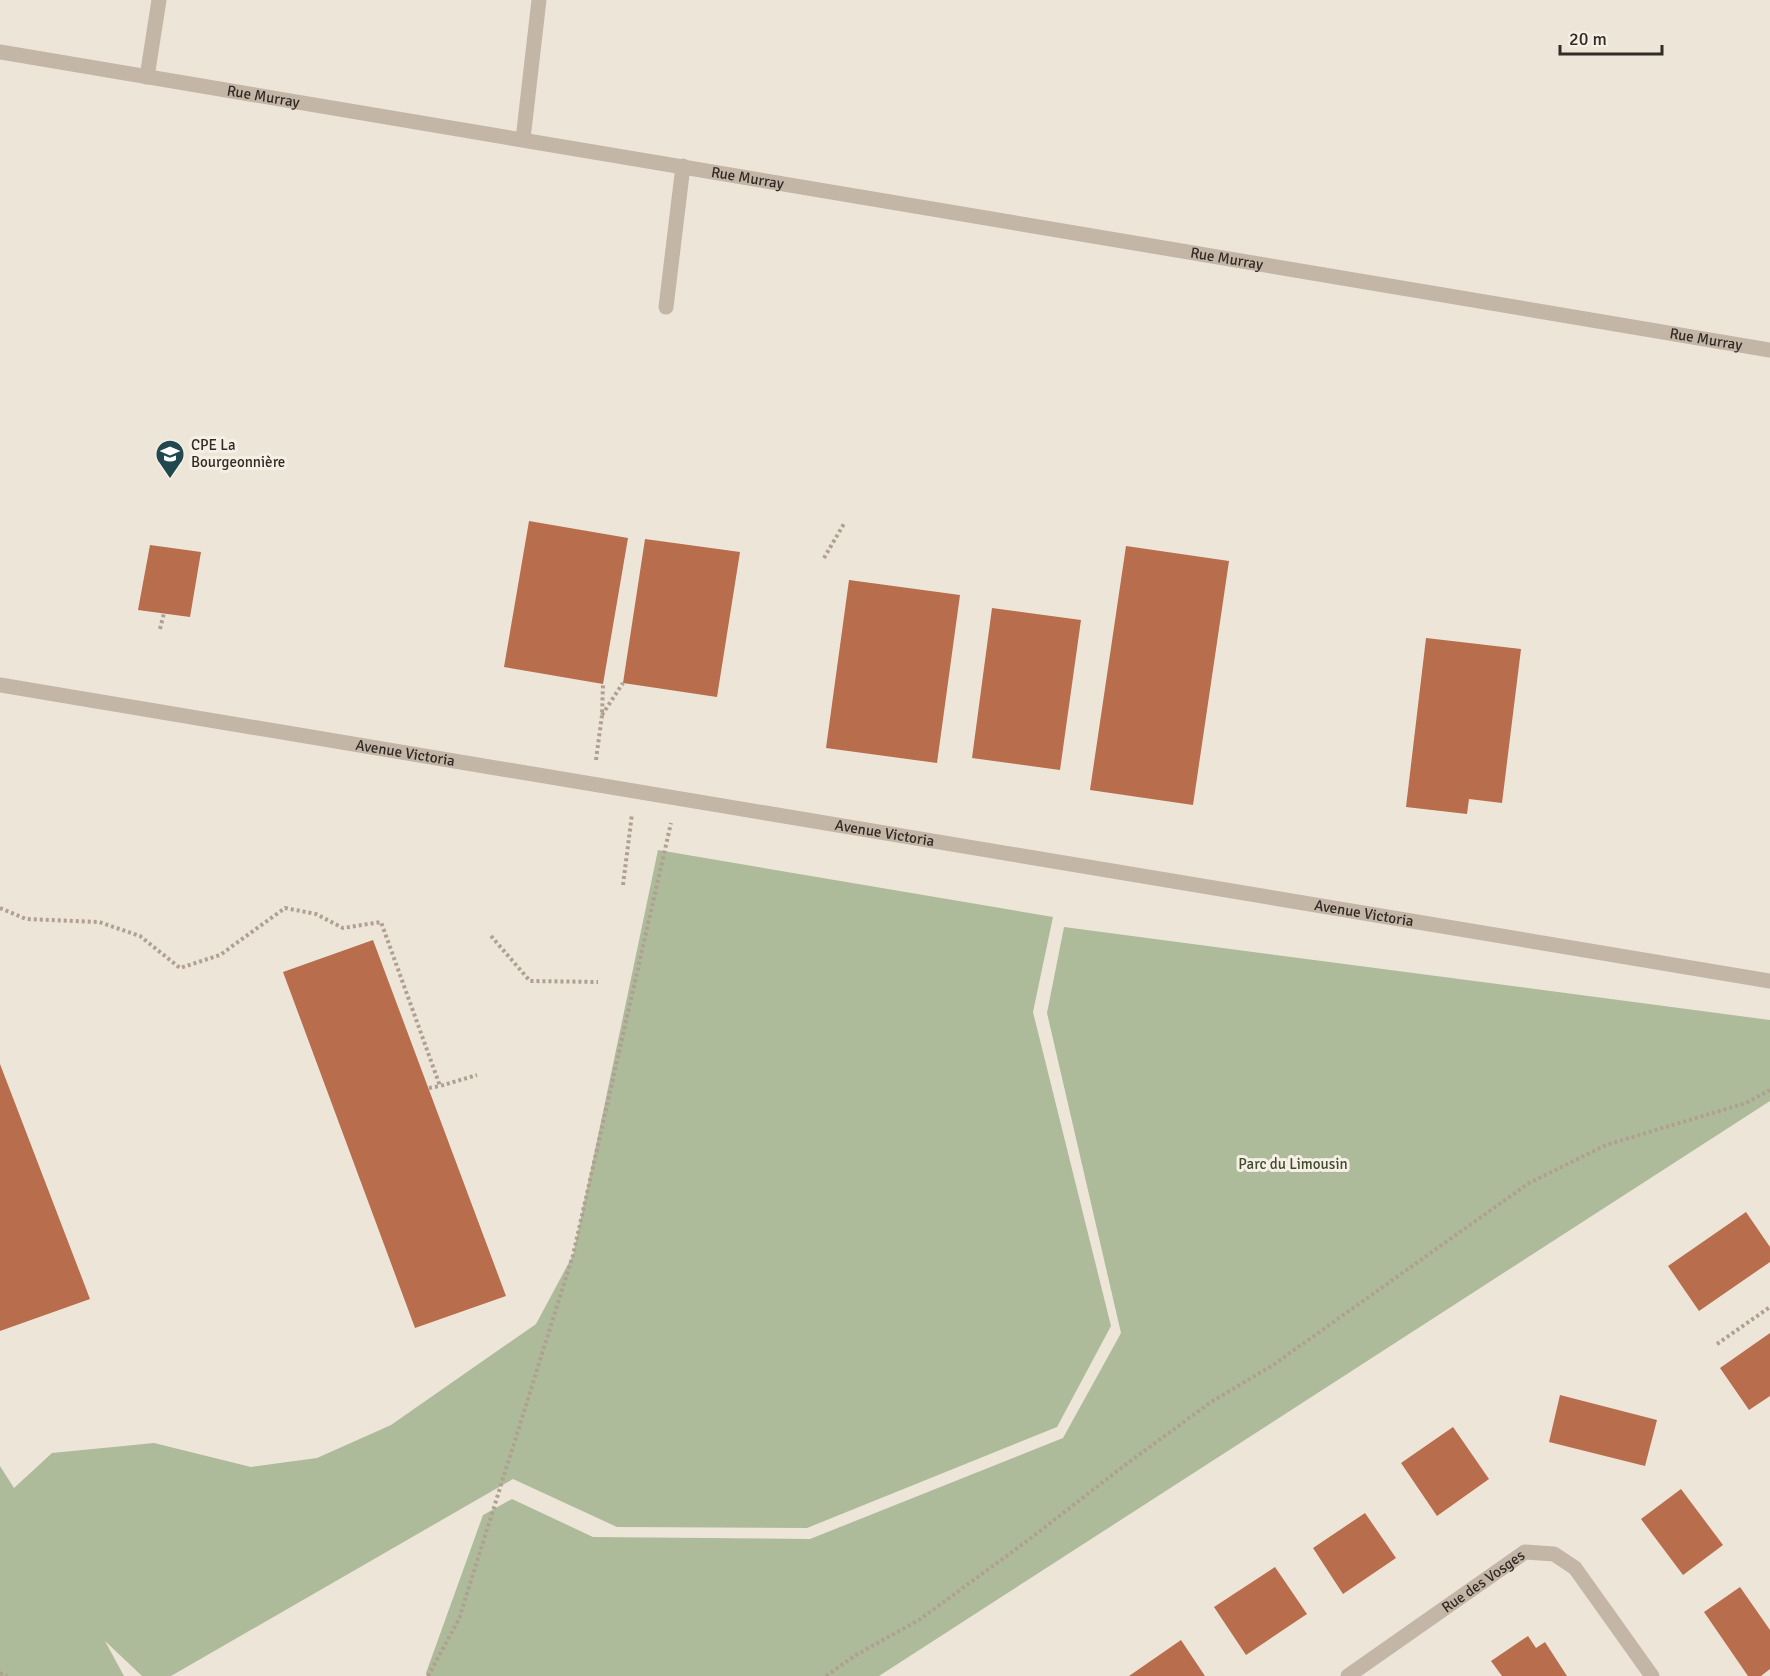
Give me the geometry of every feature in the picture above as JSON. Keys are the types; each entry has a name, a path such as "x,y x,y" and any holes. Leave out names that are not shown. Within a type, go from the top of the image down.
{"street":[{"path":"147,77 159,0"},
{"path":"523,139 539,0"},
{"name":"Rue Murray","path":"0,52 1770,350"},
{"path":"666,307 683,166"},
{"name":"Avenue Victoria","path":"0,685 1770,981"},
{"name":"Rue des Vosges","path":"1348,1676 1525,1552 1554,1554 1575,1568 1652,1676"}],"path":[{"path":"824,558 845,522"},
{"path":"160,629 164,613"},
{"path":"602,715 623,683"},
{"path":"593,784 602,715 603,684"},
{"path":"623,885 636,792"},
{"path":"428,1676 459,1619 573,1255 677,798"},
{"path":"0,908 26,919 99,922 140,936 180,968 220,955 285,908 316,914 343,928 381,921 440,1086"},
{"path":"491,936 530,981 598,982"},
{"path":"429,1088 477,1075"},
{"path":"826,1676 856,1655 919,1620 1211,1402 1273,1365 1529,1183 1606,1145 1746,1103 1770,1090"},
{"path":"1717,1344 1770,1307"},
{"path":"0,1673 7,1676"}],"green space":[{"path":"658,850 1053,917 1033,1012 1111,1326 1057,1427 807,1528 617,1527 513,1479 171,1676 142,1676 105,1641 124,1676 0,1676 0,1466 14,1488 52,1453 154,1443 251,1467 317,1458 391,1425 536,1324 573,1255"},
{"name":"Parc du Limousin","path":"1064,927 1770,1020 1770,1101 879,1676 427,1676 426,1673 483,1515 512,1499 593,1537 810,1539 1063,1438 1121,1333 1047,1013"}],"building":[{"path":"529,521 628,538 603,684 504,667"},
{"path":"645,539 740,552 717,697 623,683"},
{"path":"150,545 201,552 190,617 138,610"},
{"path":"1126,546 1229,561 1193,805 1090,790"},
{"path":"849,580 960,595 937,763 826,748"},
{"path":"992,608 1081,620 1060,770 972,758"},
{"path":"1426,638 1521,649 1502,803 1469,799 1467,814 1406,807"},
{"path":"373,940 506,1296 415,1328 283,972"},
{"path":"0,1064 90,1299 0,1331"},
{"path":"1746,1212 1770,1247 1770,1262 1699,1311 1668,1266"},
{"path":"1770,1333 1770,1396 1749,1410 1720,1368"},
{"path":"1560,1395 1657,1420 1645,1466 1549,1442"},
{"path":"1453,1427 1489,1479 1437,1516 1401,1463"},
{"path":"1681,1489 1723,1545 1683,1575 1641,1519"},
{"path":"1365,1513 1396,1558 1343,1594 1313,1548"},
{"path":"1275,1567 1307,1614 1246,1655 1214,1607"},
{"path":"1740,1587 1770,1630 1770,1669 1761,1676 1748,1676 1704,1612"},
{"path":"1528,1636 1536,1648 1545,1642 1567,1676 1502,1676 1491,1661"},
{"path":"1181,1640 1205,1676 1129,1676"}],"place":[{"name":"CPE La Bourgeonnière","path":"170,480"}]}
